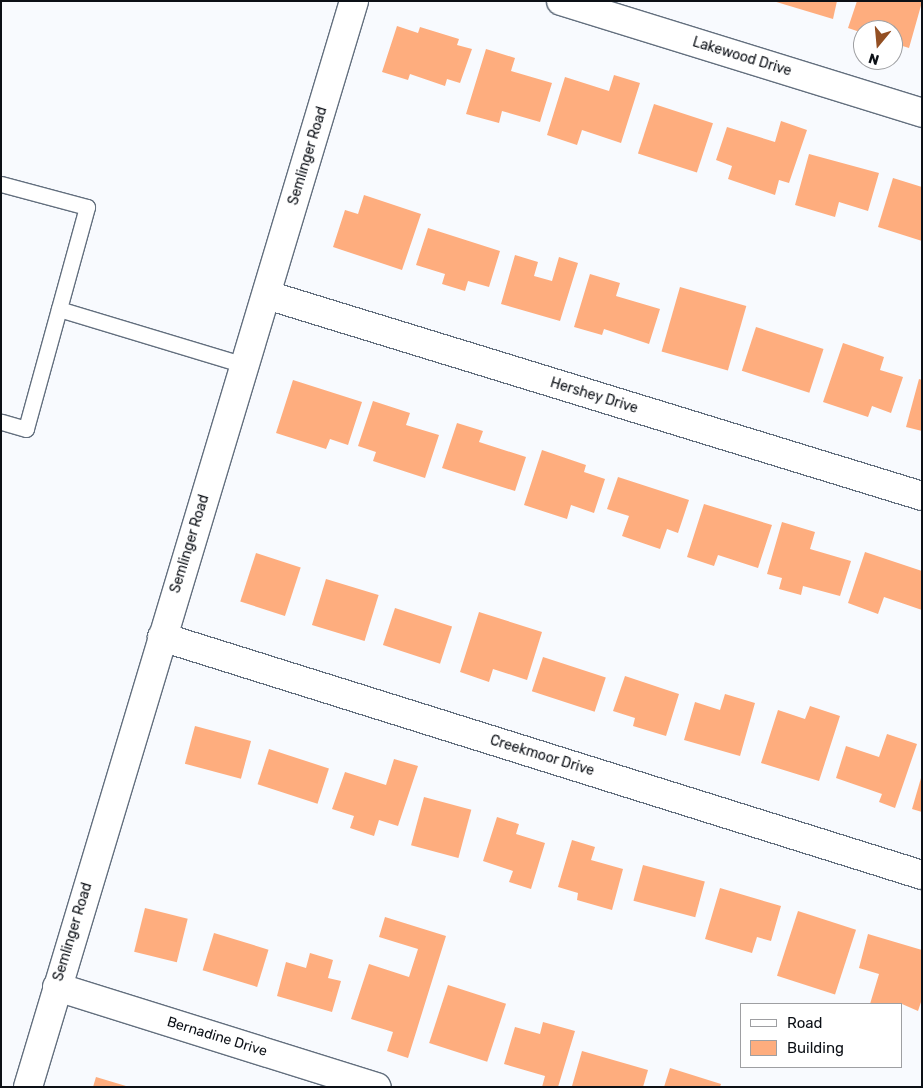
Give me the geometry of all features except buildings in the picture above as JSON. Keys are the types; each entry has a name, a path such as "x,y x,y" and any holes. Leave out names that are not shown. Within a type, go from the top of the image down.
{"street":[{"name":"Semlinger Road","path":"28,1087 56,987 244,365 267,295 354,1"},
{"name":"Lakewood Drive","path":"561,1 922,113"},
{"name":"Hershey Drive","path":"267,295 922,496"},
{"name":"Creekmoor Drive","path":"162,637 922,874"},
{"name":"Bernadine Drive","path":"56,987 377,1087"}],"lane":[{"path":"1,184 87,207 26,429 1,422"},
{"path":"59,310 244,365"}]}
